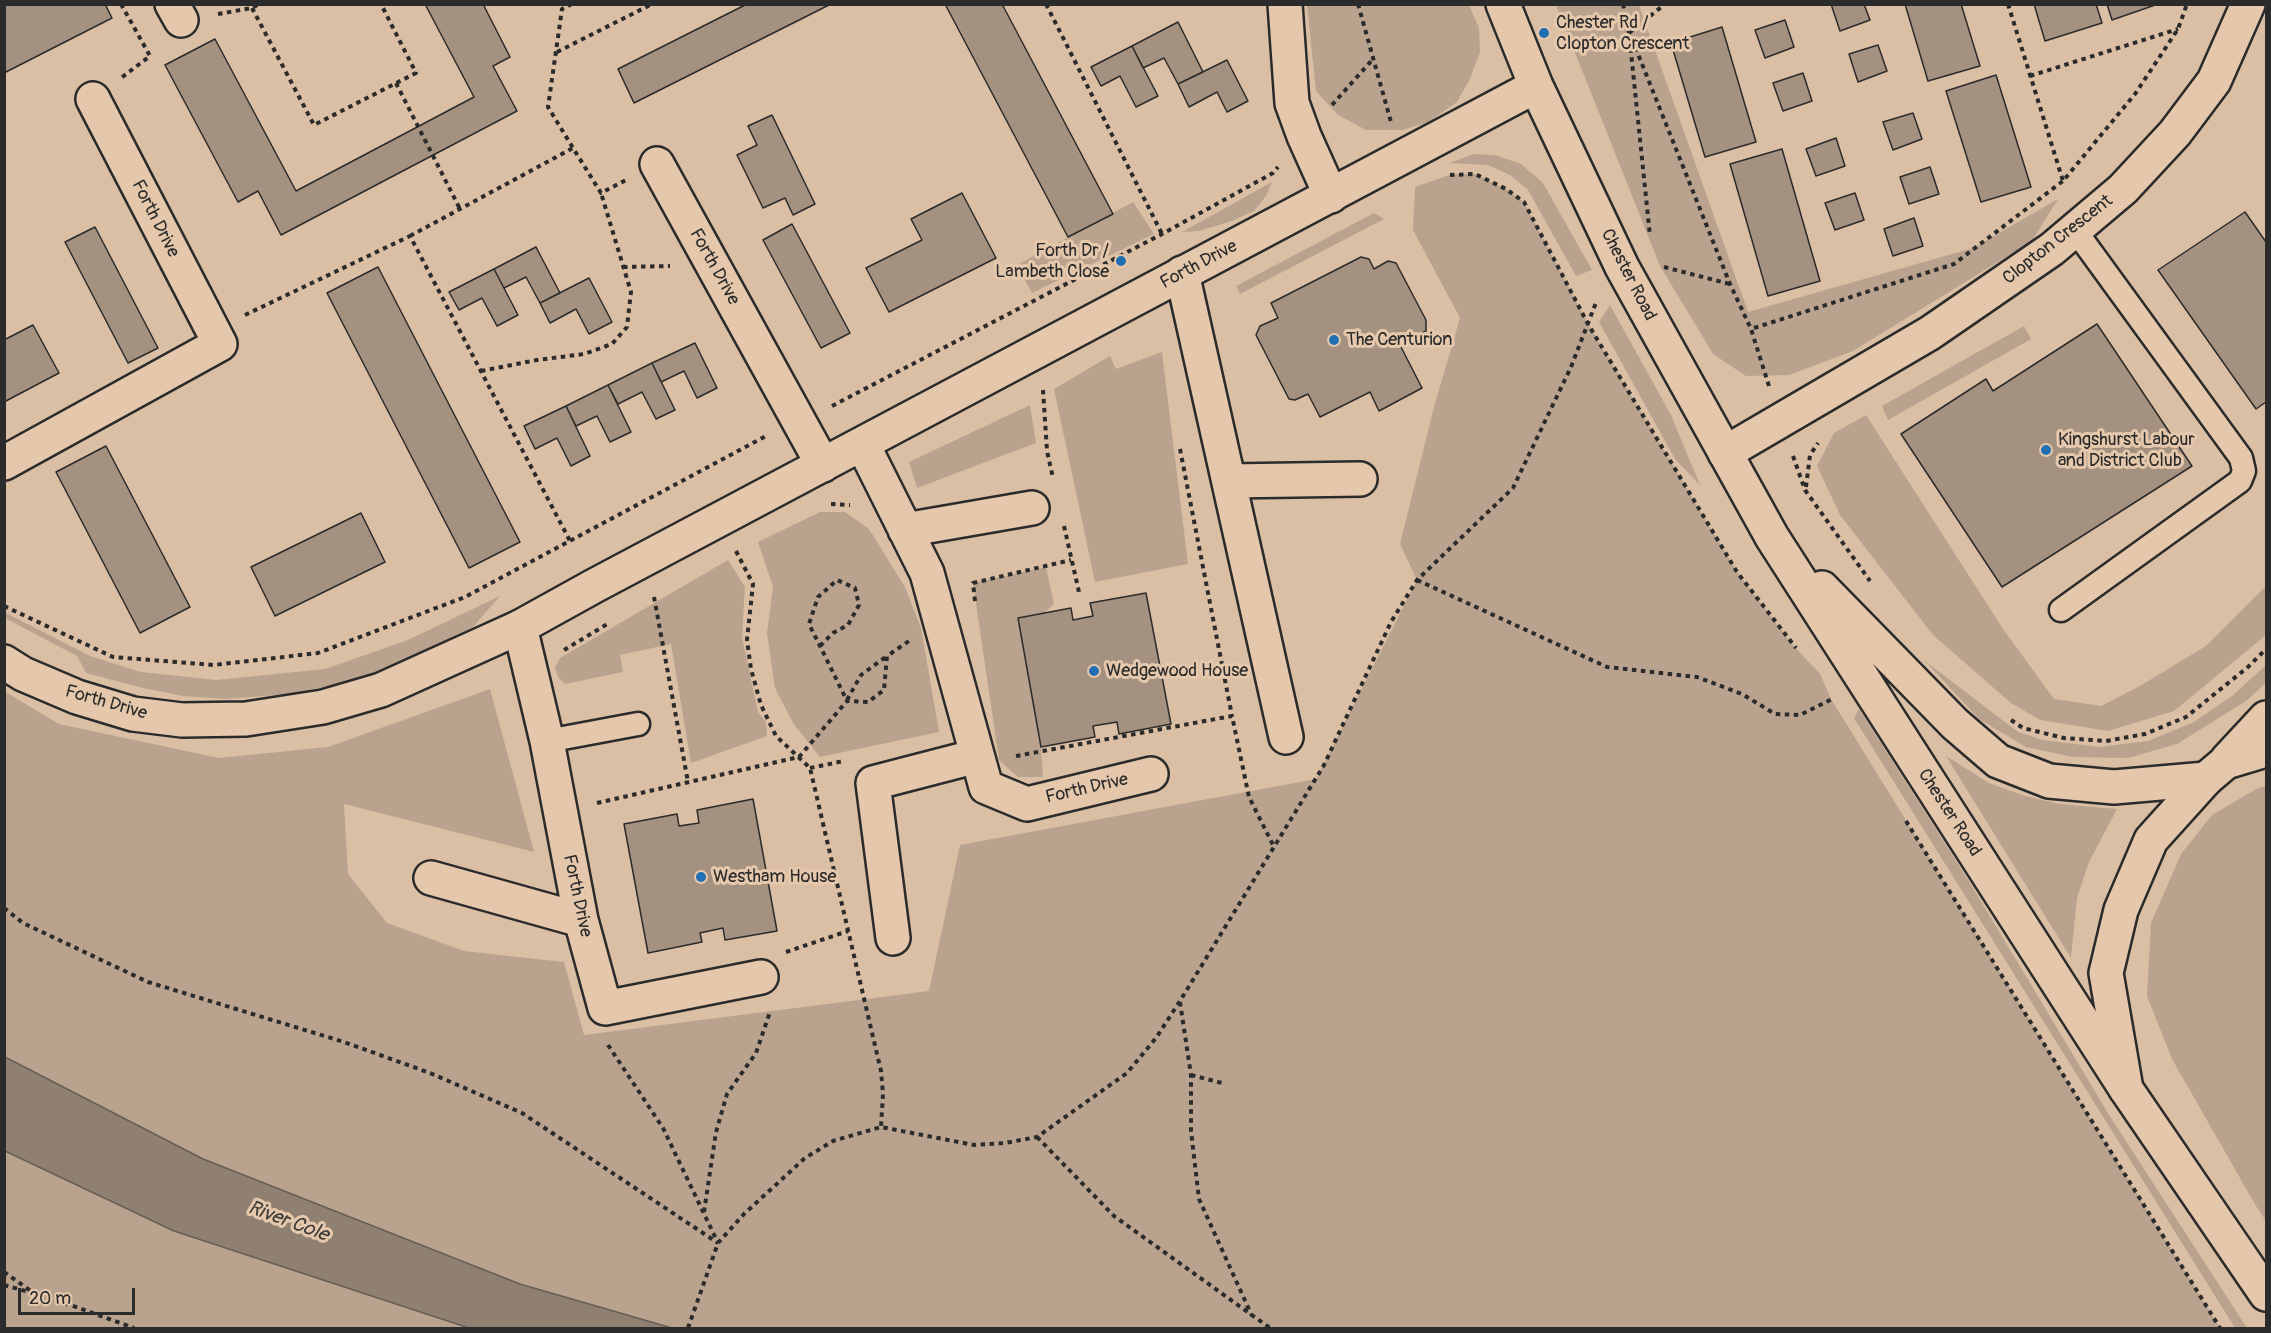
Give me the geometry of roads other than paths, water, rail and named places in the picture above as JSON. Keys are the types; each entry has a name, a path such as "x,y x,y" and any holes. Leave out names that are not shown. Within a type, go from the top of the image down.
{"main road":[{"path":"1285,4 1292,104 1331,196"},
{"name":"Chester Road","path":"1503,4 1536,86 1622,267 1772,537 2126,1089 2266,1294"},
{"name":"Clopton Crescent","path":"1725,453 1930,333 2052,249 2123,189 2175,133 2214,81 2248,4"},
{"name":"Forth Drive","path":"4,662 23,674 77,697 133,714 183,720 246,719 323,707 381,690 520,627 1536,86"},
{"name":"Forth Drive","path":"4,463 220,344 93,99"},
{"name":"Forth Drive","path":"657,164 823,465"},
{"path":"1182,273 1286,737"},
{"name":"Forth Drive","path":"863,445 927,573 986,787 1027,804 1151,774"},
{"path":"1229,481 1360,479"},
{"path":"905,530 1032,508"},
{"name":"Chester Road","path":"1772,537 1954,724 1998,761 2049,781 2104,786 2145,786 2216,771 2266,750"},
{"name":"Forth Drive","path":"520,627 547,741 581,920 605,1008 761,976"},
{"path":"2126,1089 2106,973 2121,910 2151,840 2266,718"},
{"path":"893,938 873,783 977,756"},
{"path":"431,878 581,920"}],"lane":[{"path":"2061,610 2240,481 2244,471 2241,458 2075,230"},
{"path":"547,741 638,724"}],"water":[{"name":"River Cole","path":"5,1057 203,1159 520,1284 672,1328 469,1328 174,1231 5,1151"}],"place":[{"name":"Chester Rd / Clopton Crescent","path":"1544,33"},
{"name":"Forth Dr / Lambeth Close","path":"1121,261"},
{"name":"The Centurion","path":"1334,340"},
{"name":"Kingshurst Labour and District Club","path":"2046,450"},
{"name":"Wedgewood House","path":"1094,671"},
{"name":"Westham House","path":"701,877"}]}
